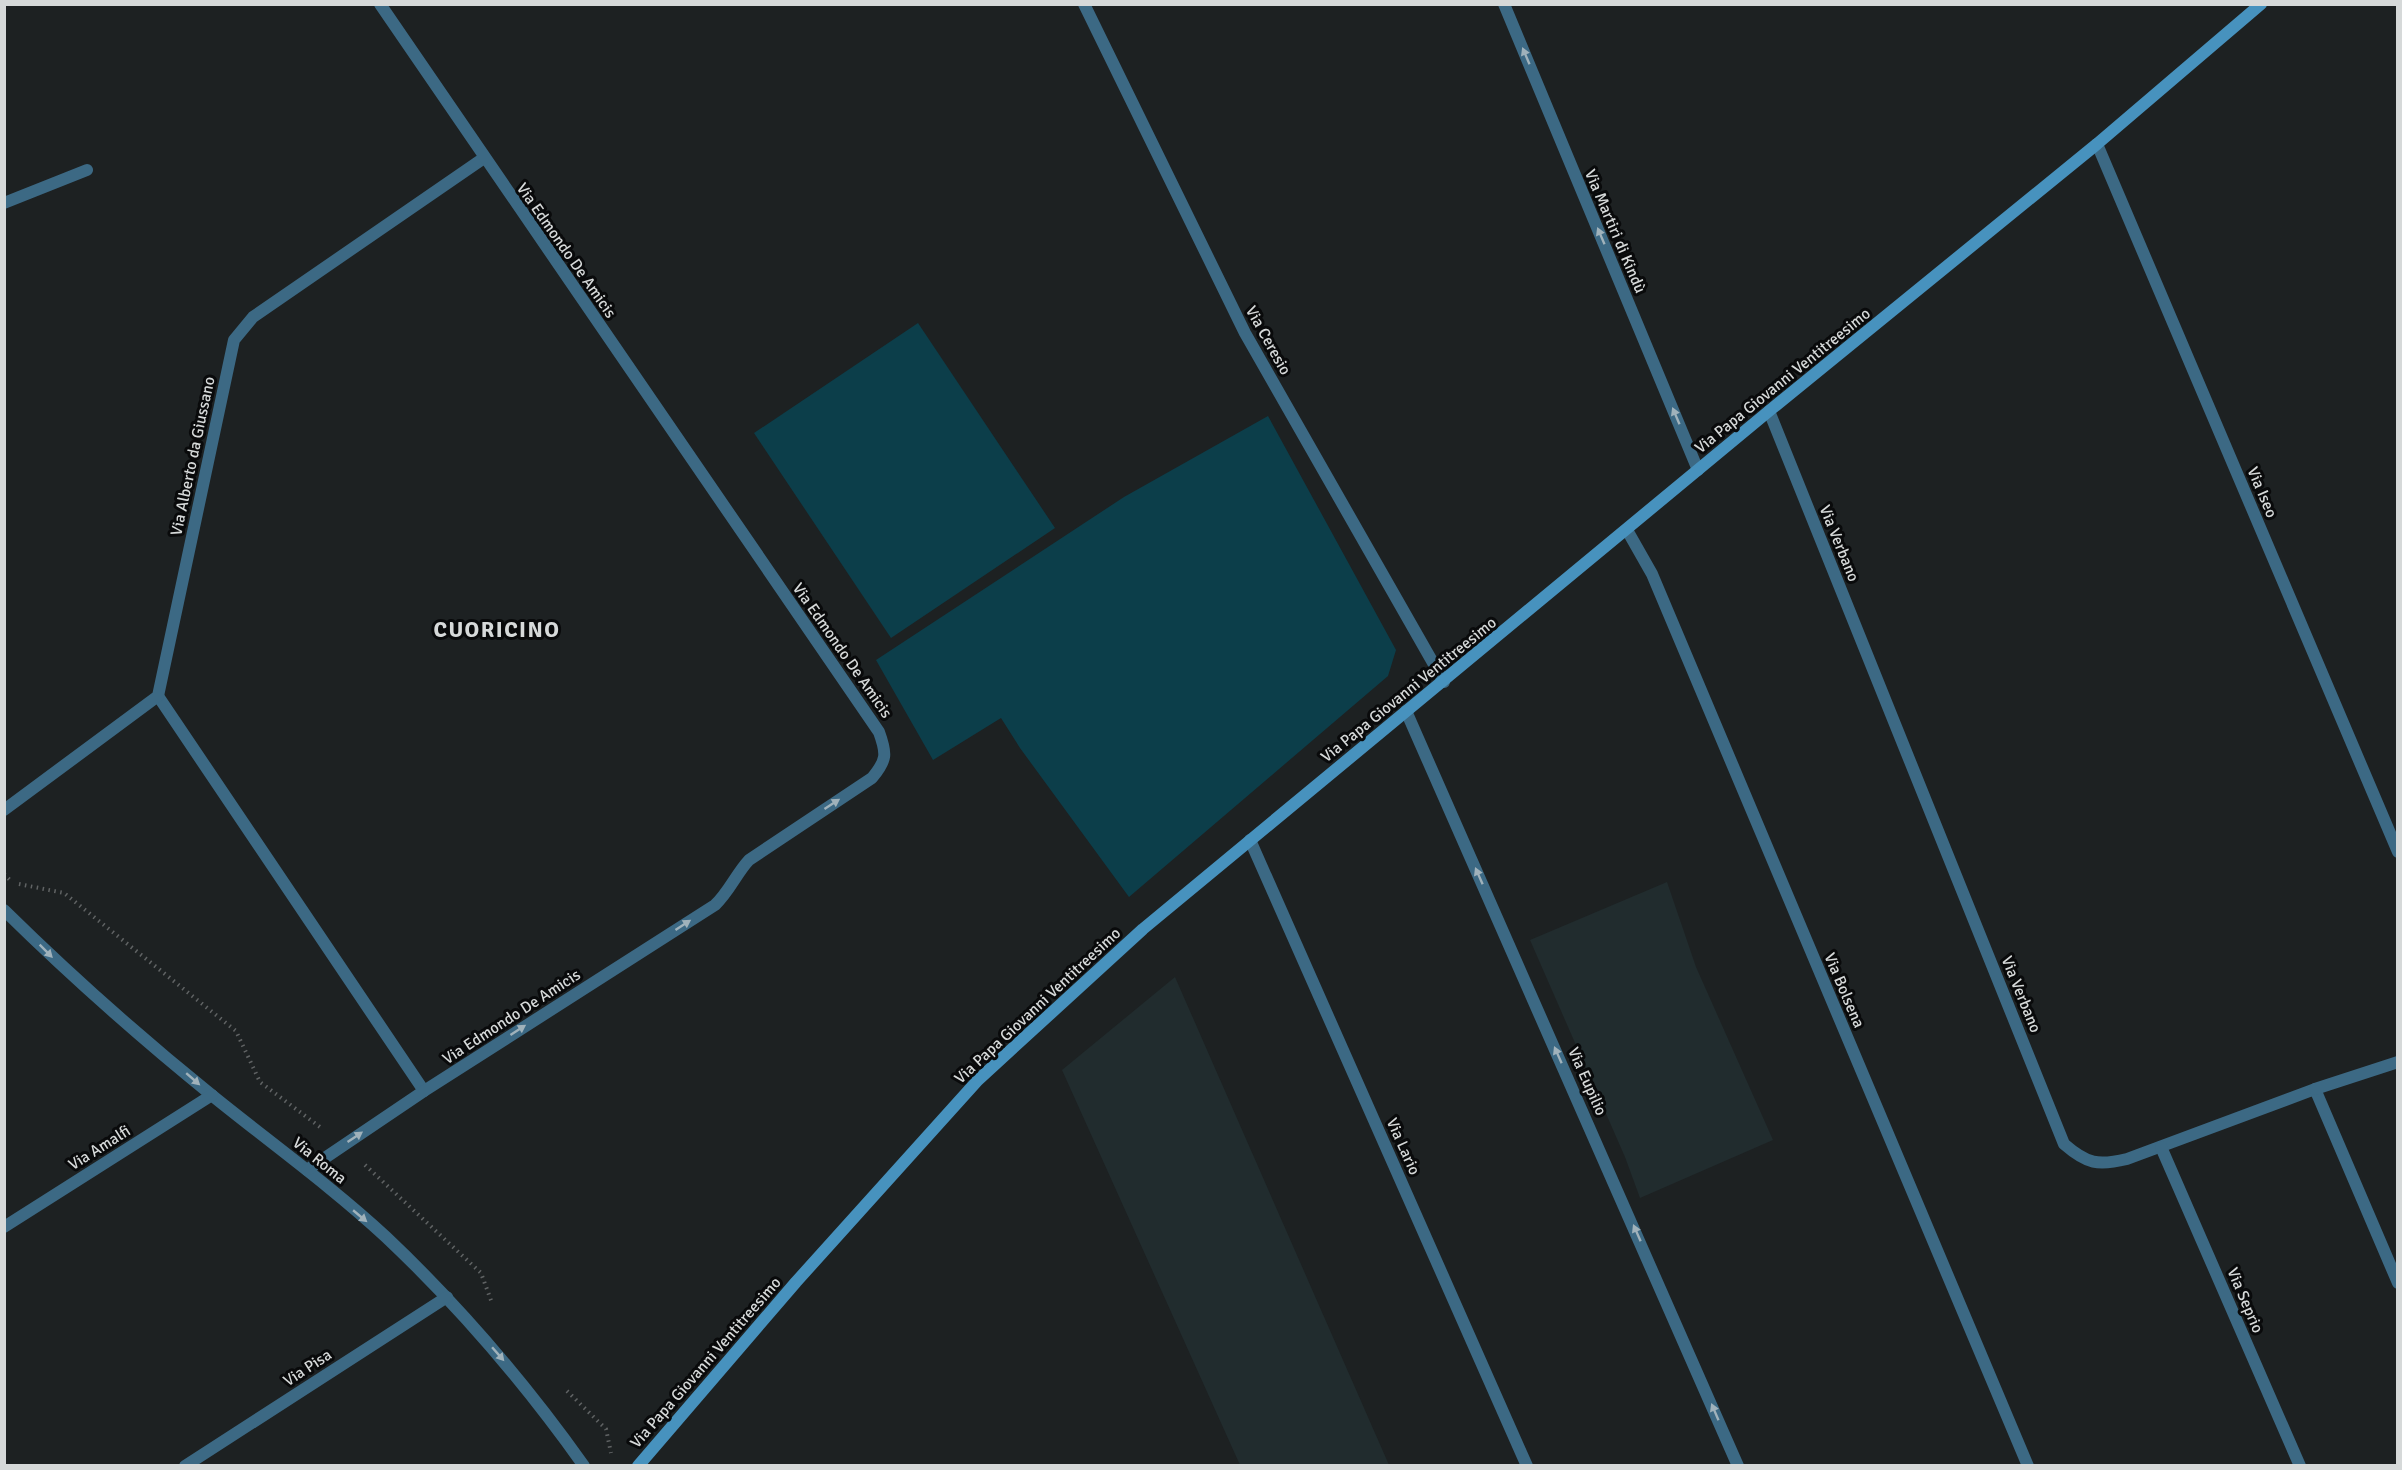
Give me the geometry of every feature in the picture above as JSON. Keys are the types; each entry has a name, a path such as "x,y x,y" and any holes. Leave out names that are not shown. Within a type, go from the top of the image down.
{"street":[{"name":"Via Edmondo De Amicis","path":"307,1170 423,1091 715,905 725,895 749,860 872,778 884,764 885,748 879,732 380,4"},
{"name":"Via Ceresio","path":"1084,4 1245,333 1444,682"},
{"name":"Via Martiri di Kindù","path":"1504,4 1698,470"},
{"name":"Via Papa Giovanni Ventitreesimo","path":"638,1466 796,1282 978,1080 1143,929 1769,411 2097,144 2261,4"},
{"name":"Via Iseo","path":"2097,144 2397,852"},
{"name":"Via Alberto da Giussano","path":"158,696 234,340 254,317 484,158"},
{"path":"4,202 87,170"},
{"name":"Via Verbano","path":"1769,411 2064,1144 2079,1157 2096,1163 2127,1159 2314,1089 2397,1062"},
{"name":"Via Bolsena","path":"1627,530 1652,574 2028,1466"},
{"path":"4,810 158,696 423,1091"},
{"name":"Via Eupilio","path":"1406,711 1738,1466"},
{"name":"Via Lario","path":"1251,840 1527,1466"},
{"name":"Via Roma","path":"4,910 57,962 212,1095 307,1170 384,1236 447,1297 541,1405 584,1466"},
{"path":"2314,1089 2397,1283"},
{"name":"Via Amalfi","path":"4,1227 212,1095"},
{"name":"Via Seprio","path":"2161,1147 2300,1466"},
{"name":"Via Pisa","path":"185,1466 447,1297"}],"shaded area":[{"path":"918,323 1055,528 891,638 754,433"},
{"path":"1268,416 1396,650 1388,676 1129,897 1020,748 1001,718 933,760 876,660 1124,497"},
{"path":"1667,882 1696,967 1773,1140 1640,1198 1625,1157 1530,940"},
{"path":"1175,977 1389,1465 1240,1465 1062,1070"}],"district":[{"name":"CUORICINO","path":"497,629"}]}
